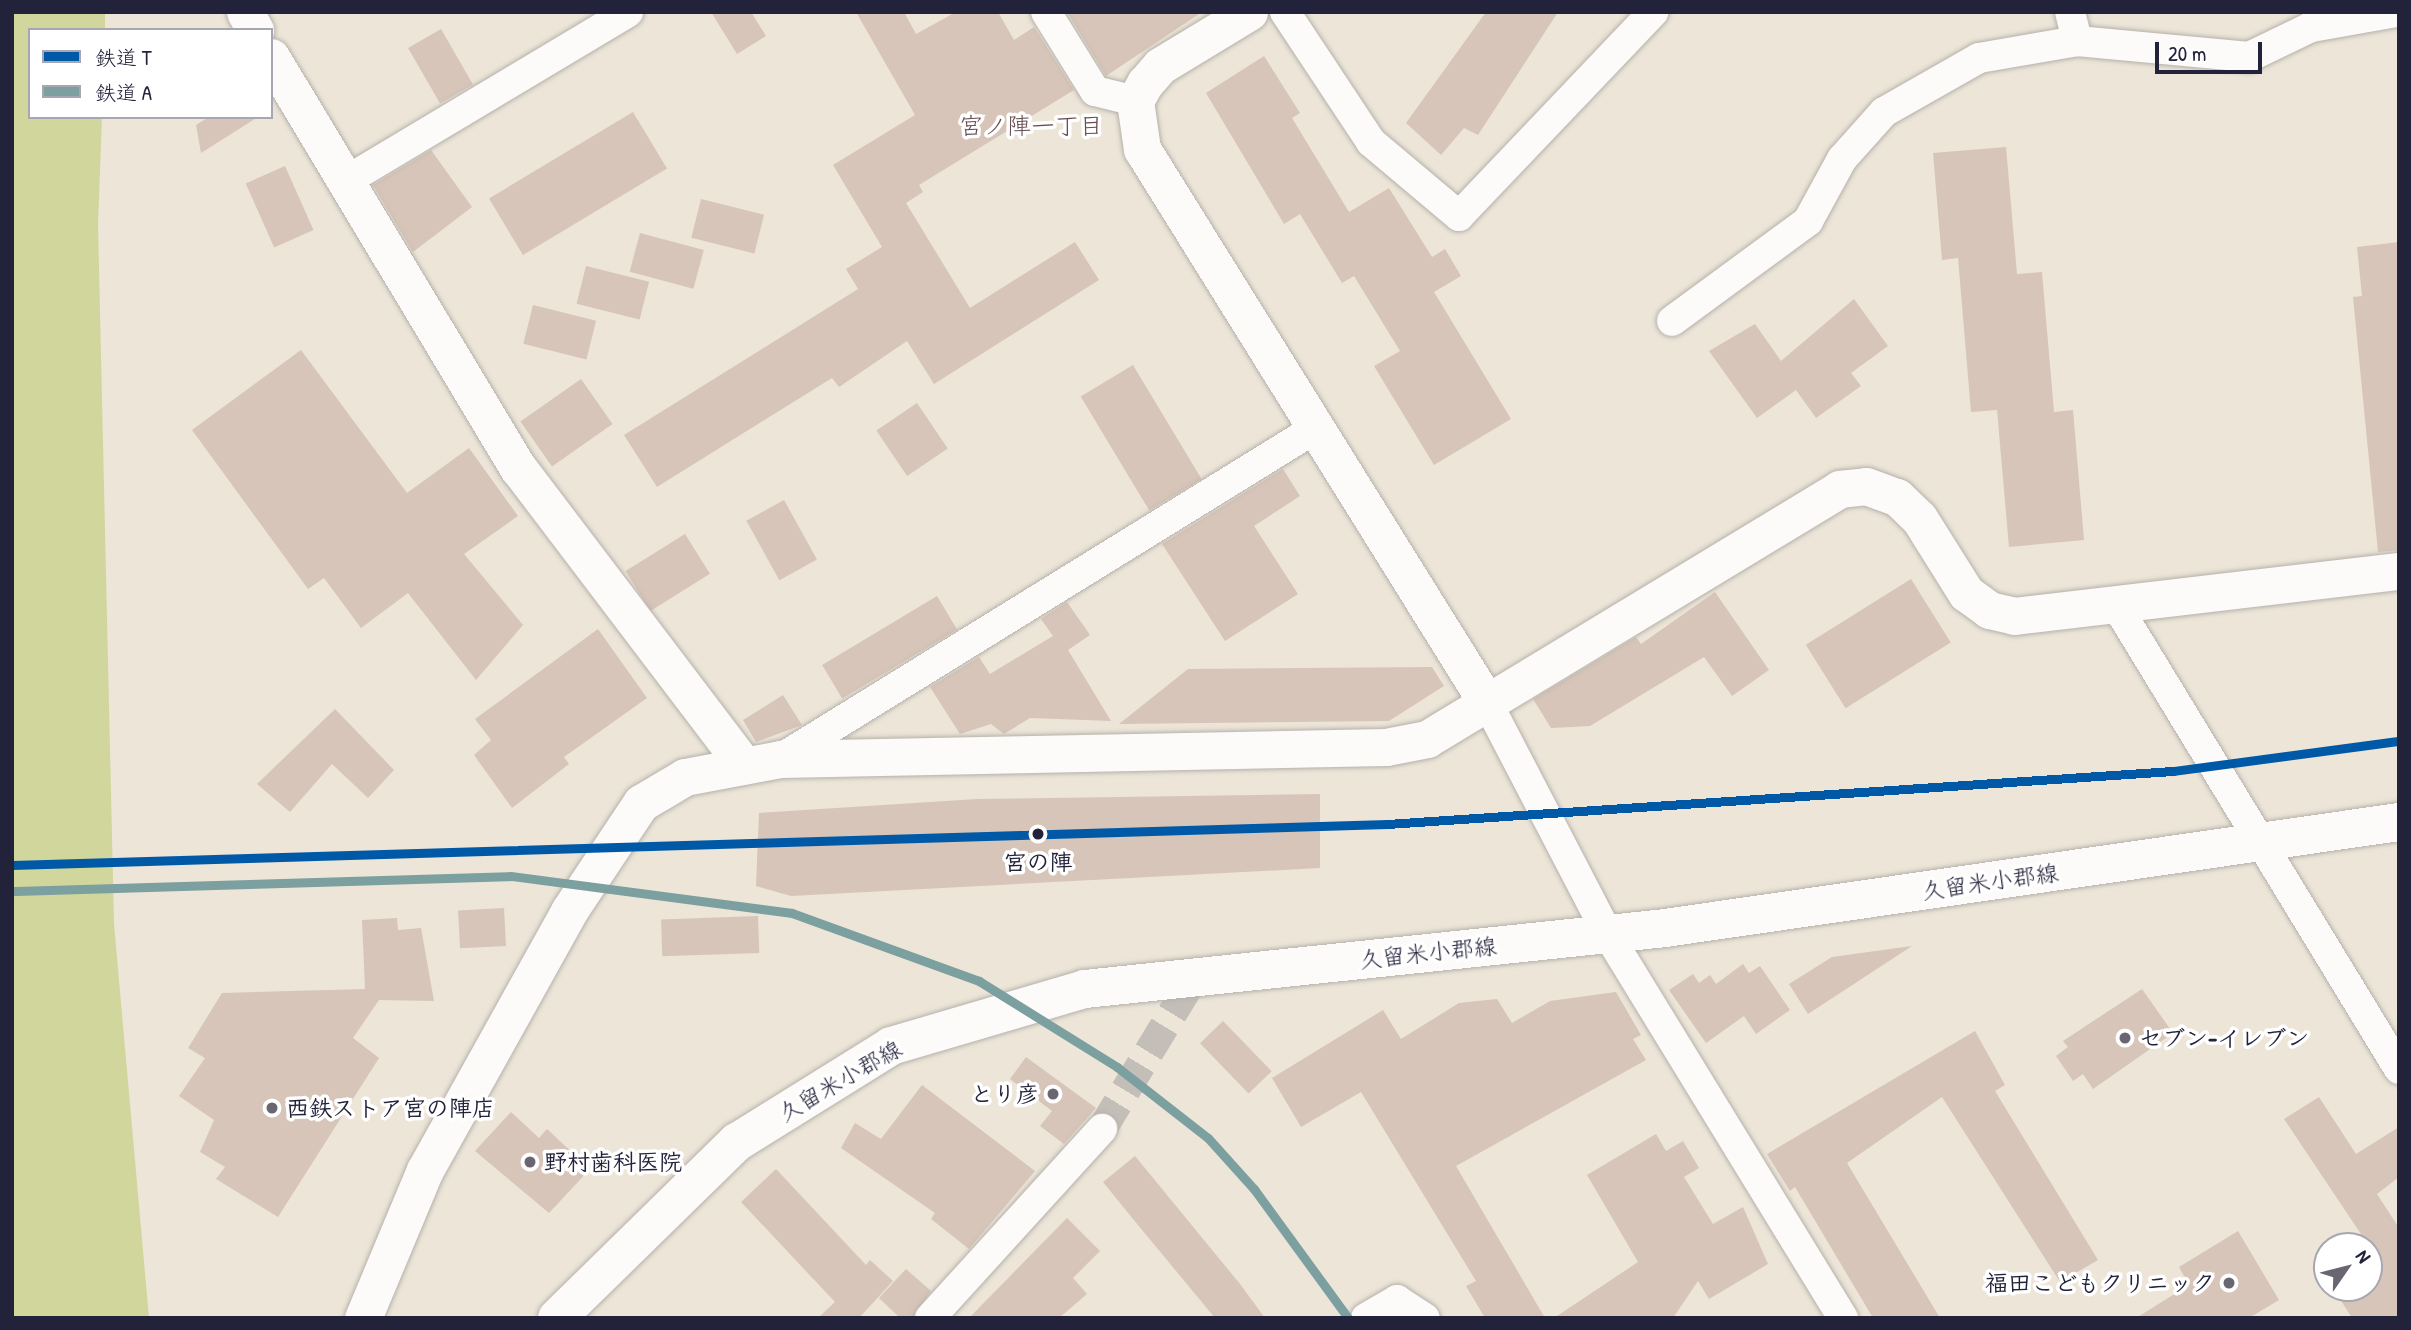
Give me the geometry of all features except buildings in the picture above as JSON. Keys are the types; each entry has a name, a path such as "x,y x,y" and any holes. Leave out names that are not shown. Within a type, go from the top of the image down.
{"main road":[{"name":"久留米小郡線","path":"557,1318 737,1142 891,1046 1085,989 1607,933 2258,844 2399,822"}],"street":[{"path":"244,12 254,28"},
{"path":"346,181 628,12"},
{"path":"1046,12 1095,91 1135,101"},
{"path":"1249,12 1160,66 1135,101 1142,149 1489,705 1607,933 1843,1318"},
{"path":"1285,12 1371,142 1459,216 1653,12"},
{"path":"2070,12 2077,41"},
{"path":"1672,321 1808,220 1842,159 1884,112 1979,58 2077,41 2249,57 2311,27 2396,12"},
{"path":"273,60 519,469 744,765"},
{"path":"780,759 1316,428"},
{"path":"363,1318 425,1170 569,911 641,803 685,777 780,759 1386,747 1427,739 1489,705 1839,489 1866,486 1898,497 1919,518 1966,593 1989,610 2014,616 2118,608 2399,570"},
{"path":"2118,608 2258,844 2399,1069"},
{"path":"930,1318 1102,1129"},
{"path":"1366,1318 1397,1300 1425,1318"}],"green space":[{"path":"12,12 105,12 105,28 28,28 28,119 102,119 98,224 114,924 149,1318 12,1318"}],"tunnel":[{"path":"1102,1129 1192,981"}],"rail line":[{"name":"T","path":"12,865 1387,824 2173,771 2399,741"},
{"name":"A","path":"12,891 511,876 792,913 979,981 1117,1067 1208,1138 1254,1189 1348,1318"}],"place":[{"name":"宮の陣","path":"1038,834"},
{"name":"セブン-イレブン","path":"2125,1038"},
{"name":"とり彦","path":"1053,1094"},
{"name":"西鉄ストア宮の陣店","path":"272,1108"},
{"name":"野村歯科医院","path":"530,1162"},
{"name":"福田こどもクリニック","path":"2229,1283"}],"district":[{"name":"宮ノ陣一丁目","path":"1031,126"}]}
